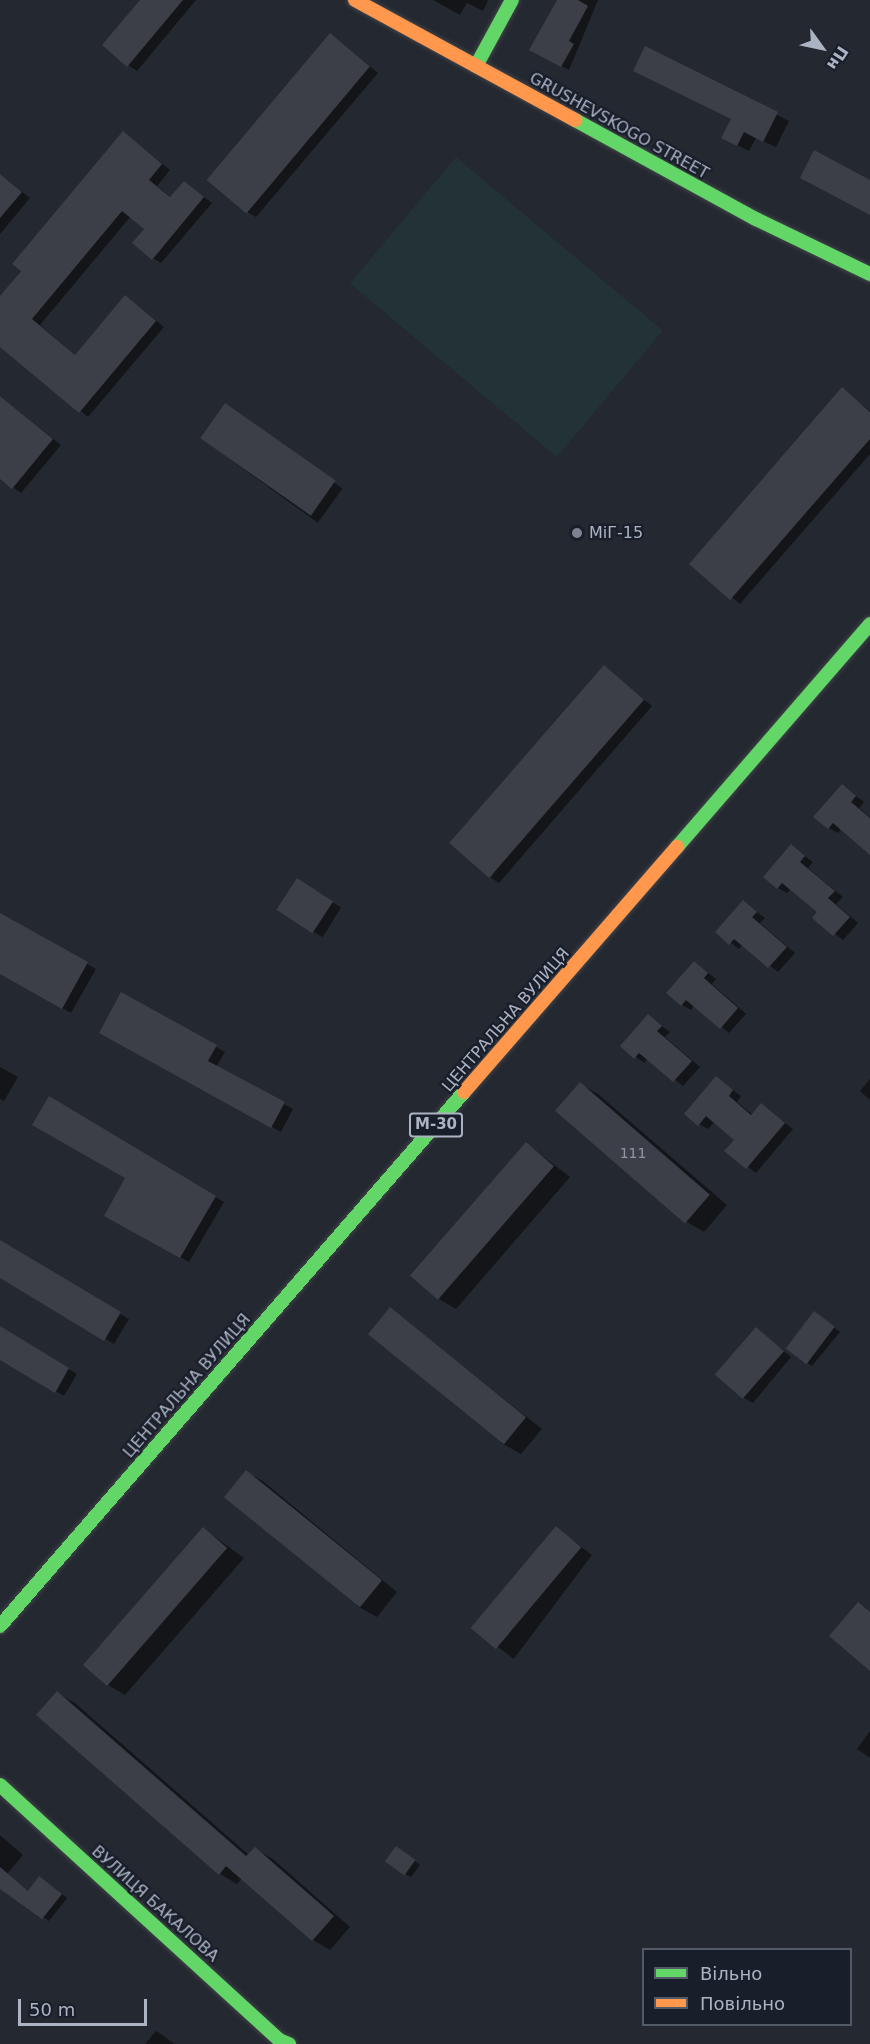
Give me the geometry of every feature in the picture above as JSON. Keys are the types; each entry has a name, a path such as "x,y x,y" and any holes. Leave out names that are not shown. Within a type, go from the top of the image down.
{"main road":[{"name":"GRUSHEVSKOGO STREET","path":"355,0 756,219 870,274"},
{"path":"476,66 512,0"},
{"name":"ЦЕНТРАЛЬНА ВУЛИЦЯ","path":"0,1626 870,624"},
{"name":"ВУЛИЦЯ БАКАЛОВА","path":"0,1785 279,2040 289,2044"}],"shaded area":[{"path":"456,157 663,331 557,457 350,283"}],"building":[{"path":"140,0 183,0 127,67 102,45"},
{"path":"557,0 578,0 588,6 569,41 574,44 561,67 529,50"},
{"path":"330,33 370,66 246,214 207,180"},
{"path":"645,46 778,112 763,142 744,132 737,146 721,138 731,119 633,71"},
{"path":"123,131 162,164 149,180 170,197 184,181 204,197 152,260 132,243 144,229 122,211 32,319 75,355 125,295 156,321 79,413 0,347 0,296 21,271 12,264"},
{"path":"814,150 870,180 870,215 800,178"},
{"path":"0,174 22,192 0,218"},
{"path":"842,387 870,412 870,439 730,600 689,564"},
{"path":"0,396 53,439 12,489 0,479"},
{"path":"225,403 336,480 311,516 200,438"},
{"path":"604,665 644,700 489,878 449,843"},
{"path":"842,784 856,796 851,802 870,818 870,855 833,823 828,829 813,817"},
{"path":"791,844 805,856 800,862 835,891 828,898 850,917 833,936 812,918 817,912 782,883 777,889 763,877"},
{"path":"297,878 333,901 312,933 276,910"},
{"path":"743,900 757,912 752,917 787,947 768,968 734,939 729,945 715,932"},
{"path":"0,913 88,962 62,1009 0,974"},
{"path":"694,961 708,973 704,978 738,1008 720,1029 686,1000 681,1006 666,993"},
{"path":"121,992 217,1045 208,1061 285,1102 271,1128 99,1033"},
{"path":"648,1014 662,1026 657,1031 692,1061 673,1082 639,1053 634,1059 620,1046"},
{"path":"716,1076 733,1090 729,1096 751,1115 761,1103 785,1123 746,1169 724,1151 734,1140 706,1116 698,1126 684,1114"},
{"path":"580,1082 710,1195 685,1224 555,1111"},
{"path":"49,1096 216,1196 180,1258 104,1216 125,1178 32,1125"},
{"path":"526,1142 554,1166 438,1300 410,1276"},
{"path":"0,1240 121,1312 104,1341 0,1278"},
{"path":"390,1307 526,1417 504,1444 368,1334"},
{"path":"814,1311 835,1327 806,1364 786,1349"},
{"path":"0,1326 69,1368 55,1393 0,1360"},
{"path":"756,1327 784,1351 743,1399 715,1375"},
{"path":"246,1470 382,1580 360,1607 224,1497"},
{"path":"556,1526 581,1547 496,1649 471,1628"},
{"path":"203,1527 227,1548 107,1686 83,1665"},
{"path":"858,1602 870,1612 870,1671 829,1636"},
{"path":"57,1691 246,1856 255,1847 334,1916 312,1941 226,1866 219,1875 36,1715"},
{"path":"396,1846 415,1860 404,1875 385,1861"},
{"path":"0,1867 28,1891 39,1876 62,1894 42,1919 0,1889"}],"traffic: fast":[{"path":"476,66 512,0"},
{"path":"575,120 756,219 870,274"},
{"path":"677,847 870,624"},
{"path":"0,1626 464,1092"},
{"path":"0,1785 279,2040 289,2044"}],"traffic: slow":[{"path":"355,0 575,120"},
{"path":"464,1092 677,847"}],"place":[{"name":"МіГ-15","path":"577,533"}]}
